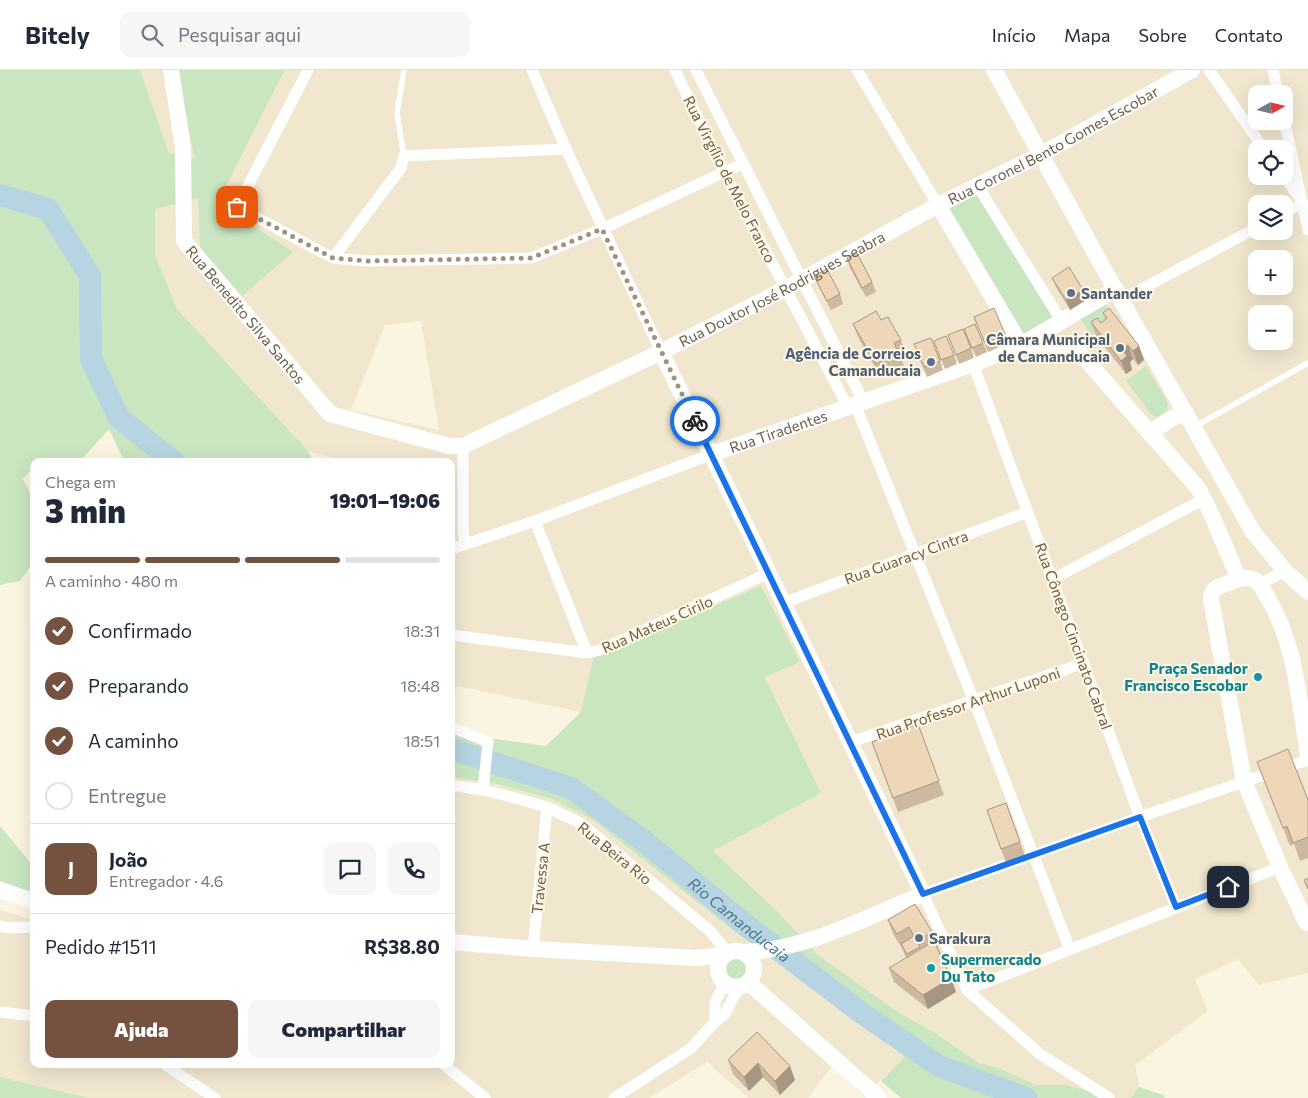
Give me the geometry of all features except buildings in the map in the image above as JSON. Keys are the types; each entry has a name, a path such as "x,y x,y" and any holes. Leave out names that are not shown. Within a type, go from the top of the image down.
{"street":[{"name":"Rua Benedito Silva Santos","path":"171,70 183,148 184,241 330,414 449,446 463,446"},
{"path":"308,70 237,207 333,258 367,261 531,258 602,229 742,164"},
{"path":"532,70 602,229 770,573 923,894 936,928 967,990 1040,1054 1110,1098"},
{"name":"Rua Virgílio de Melo Franco","path":"675,70 724,172 785,289 855,404"},
{"name":"Rua Virgílio de Melo Franco","path":"696,70 742,164 802,278 855,404"},
{"path":"857,70 1021,345"},
{"path":"994,70 1118,295 1253,532 1285,571 1308,592"},
{"name":"Rua Coronel Bento Gomes Escobar","path":"938,205 1040,155 1191,70"},
{"path":"1209,70 1258,140"},
{"path":"1273,70 1276,85"},
{"path":"1286,130 1308,230"},
{"path":"333,258 400,168 404,156 566,149"},
{"path":"977,185 1062,322"},
{"path":"1290,185 1303,203"},
{"path":"1293,208 1303,203"},
{"name":"Rua Doutor José Rodrigues Seabra","path":"463,446 661,352 785,289 938,205"},
{"path":"1021,345 1062,322 1248,232"},
{"path":"1021,345 1040,343 1068,346 1074,349 1198,488 1239,579"},
{"name":"Rua Tiradentes","path":"455,548 535,521 712,454 973,364 1021,345"},
{"name":"Rua Cônego Cincinato Cabral","path":"973,364 1140,817 1176,907"},
{"path":"855,404 974,701 1070,950"},
{"path":"1151,435 1158,427 1176,416 1190,420"},
{"path":"463,446 463,528 465,544"},
{"path":"1053,579 1204,500 1221,489 1225,483"},
{"name":"Rua Guaracy Cintra","path":"784,603 1028,512"},
{"path":"535,521 587,653"},
{"path":"1260,584 1285,571"},
{"name":"Rua Mateus Cirilo","path":"455,636 587,653 600,650 770,573"},
{"path":"1308,754 1290,646 1279,616 1260,584 1254,580 1247,578 1239,579 1216,588 1211,594 1211,599 1244,781 1280,866 1308,923"},
{"name":"Rua Professor Arthur Luponi","path":"851,742 1084,663"},
{"path":"455,729 488,742 484,770 484,790"},
{"path":"455,942 533,949 696,958 725,954 733,950 764,952 813,939 883,913 923,894 1308,760"},
{"name":"Rua Beira Rio","path":"455,786 484,790 547,807 582,824 710,931 725,954"},
{"name":"Travessa A","path":"533,949 547,807"},
{"path":"967,990 1280,866"},
{"path":"0,890 30,900"},
{"path":"0,926 30,928"},
{"path":"737,979 753,961 745,952"},
{"path":"614,1098 690,1049 715,1022 715,1002 764,952"},
{"path":"725,954 718,966 737,979 880,1098"},
{"path":"696,958 737,979"},
{"path":"0,1012 30,1016"},
{"path":"174,1068 215,1098"},
{"path":"448,1068 485,1098"}],"lane":[{"path":"404,70 397,114 404,156"},
{"path":"1190,420 1308,363"}],"shaded area":[{"path":"140,70 177,70 194,158 169,153"},
{"path":"285,70 1308,70 1308,973 1259,985 1238,959 1195,979 1208,1011 1135,1065 1139,1087 1131,1098 1114,1098 1066,1085 1036,1085 999,1068 979,1063 935,1033 898,1012 817,954 776,910 713,851 821,793 765,676 800,662 593,658 581,712 457,686 455,692 455,458 333,458 308,451 176,309 155,255 155,209 198,197 200,249 293,253 218,202","holes":["421,321 439,430 351,410 385,325"]},
{"path":"455,778 497,784 552,799 593,820 744,939 794,965 905,1056 864,1097 832,1066 808,1098 748,1098 707,1062 649,1098 86,1098 0,1077 0,910 30,919 30,1068 455,1068"}],"green space":[{"path":"0,70 140,70 169,153 194,158 177,70 285,70 218,202 293,252 242,296 200,249 198,198 155,209 155,255 177,309 308,451 312,458 123,458 109,429 83,458 30,458 30,471 23,479 30,493 30,567 20,581 0,585"},
{"path":"976,188 1059,321 1022,342 944,206"},
{"path":"1103,302 1115,318 1092,335 1080,319"},
{"path":"1146,366 1168,403 1167,410 1159,417 1150,413 1126,381"},
{"path":"761,586 800,662 765,677 821,793 713,851 776,910 817,954 898,1012 935,1033 979,1063 999,1068 1036,1085 1066,1085 1114,1098 901,1098 881,1081 905,1056 794,965 744,939 593,820 552,799 497,784 455,778 455,734 546,746 581,712 593,658"},
{"path":"0,826 30,862 30,892 0,881"},
{"path":"736,952 742,953 747,957 751,962 751,974 747,979 742,983 736,984 730,983 725,979 721,974 720,968 721,962 725,957 730,953"},
{"path":"0,1077 84,1097 86,1098 0,1098"},
{"path":"1139,1087 1163,1095 1165,1098 1131,1098"}],"waterway":[{"name":"Rio Camanducaia","path":"0,195 48,209 90,276 91,359 119,418 169,458"},
{"name":"Rio Camanducaia","path":"455,750 571,788 644,841 747,926 863,1014 939,1066 1026,1098"}],"way so far":[{"path":"237,207 333,258 367,261 531,258 602,229 695,421"}],"place":[{"name":"Santander","path":"1071,293"},
{"name":"Câmara Municipal de Camanducaia","path":"1120,348"},
{"name":"Agência de Correios Camanducaia","path":"931,362"},
{"name":"Praça Senador Francisco Escobar","path":"1258,677"},
{"name":"Sarakura","path":"919,938"},
{"name":"Supermercado Du Tato","path":"931,968"}],"route":[{"path":"695,421 770,573 923,894 1140,817 1176,907 1228,887"}]}
